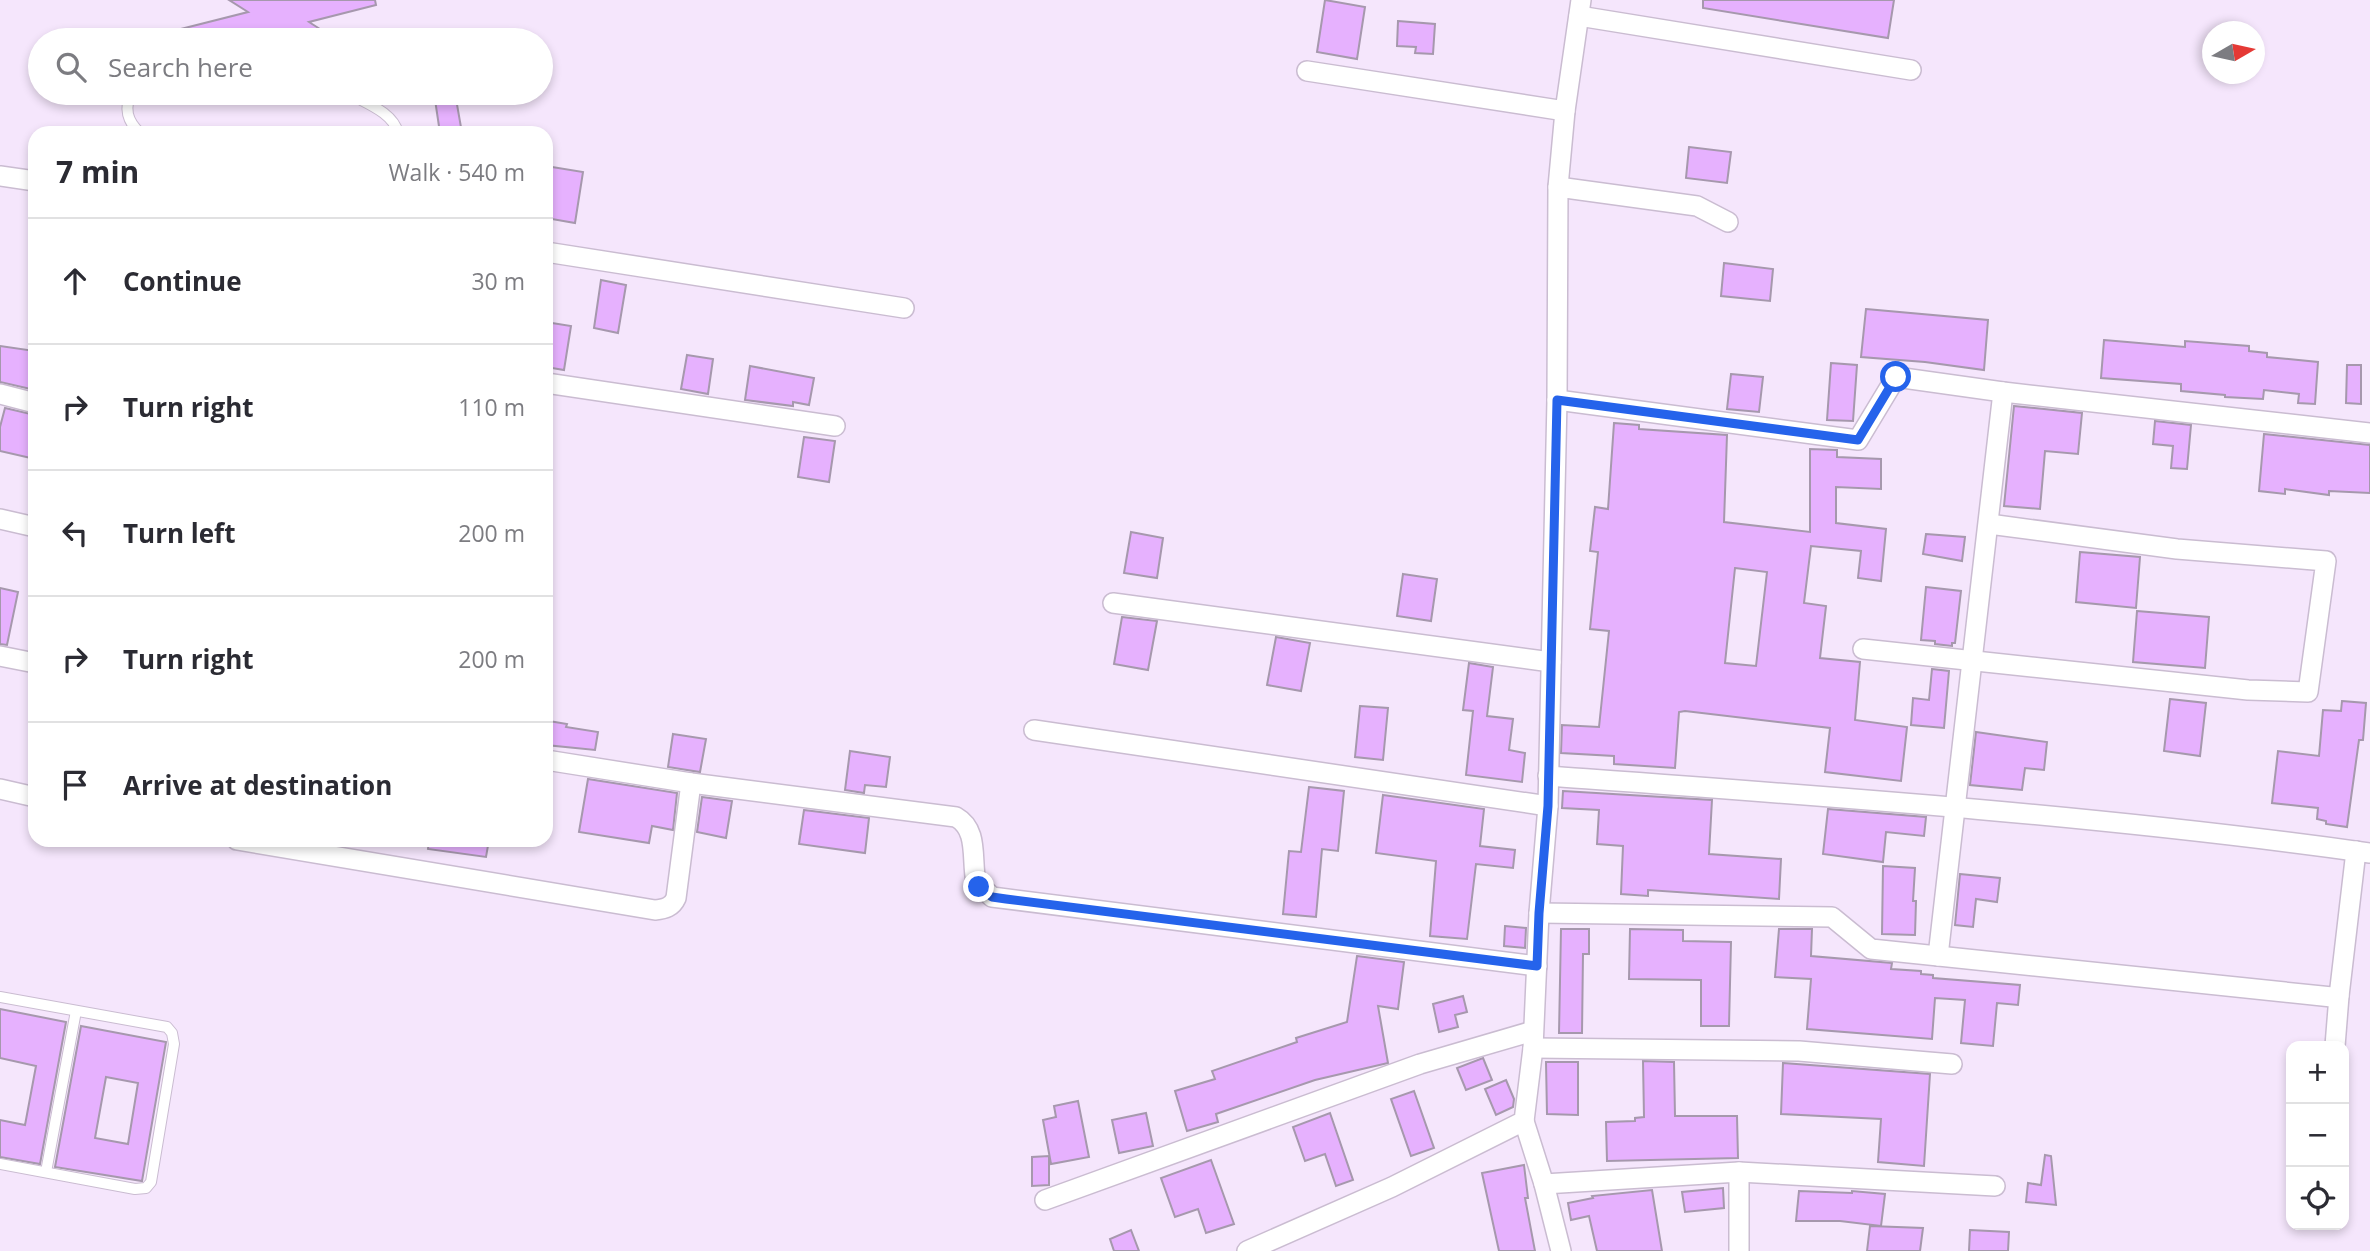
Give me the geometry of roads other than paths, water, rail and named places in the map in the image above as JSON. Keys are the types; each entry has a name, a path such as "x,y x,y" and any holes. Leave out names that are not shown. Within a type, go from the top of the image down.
{"street":[{"path":"1562,1251 1524,1121 1533,1040 1539,913 1548,806 1557,400 1558,187 1580,8 1911,69"},
{"path":"1307,71 1566,111"},
{"path":"0,176 28,180"},
{"path":"1558,187 1697,206 1728,222"},
{"path":"553,253 904,308"},
{"path":"1557,400 1858,440 1896,377 2003,392 2370,433"},
{"path":"553,384 835,426"},
{"path":"1938,956 1974,662 2003,392"},
{"path":"0,394 28,401"},
{"path":"0,519 28,525"},
{"path":"1863,649 2248,690 2308,692 2326,561 2176,549 1989,524"},
{"path":"1113,603 1551,662"},
{"path":"0,656 28,662"},
{"path":"1034,730 1548,806"},
{"path":"553,761 691,783 956,817 966,822 971,832 976,882 992,897 1537,966"},
{"path":"1549,776 1955,806 2363,852 2339,996 2335,1041"},
{"path":"289,847 656,910 673,903 676,898 691,783"},
{"path":"0,789 28,795"},
{"path":"1539,913 1832,917 1871,949 2339,996"},
{"path":"1045,1200 1420,1065 1533,1040 1799,1051 1952,1064"},
{"path":"1247,1251 1285,1243 1524,1121"},
{"path":"1544,1184 1739,1172 1995,1186"},
{"path":"1739,1172 1739,1251"}],"lane":[{"path":"128,105 129,119 135,126"},
{"path":"369,105 388,116 396,126"},
{"path":"0,998 167,1027 172,1033 174,1044 151,1182 146,1188 135,1189 0,1164"},
{"path":"46,1172 76,1011"}]}
